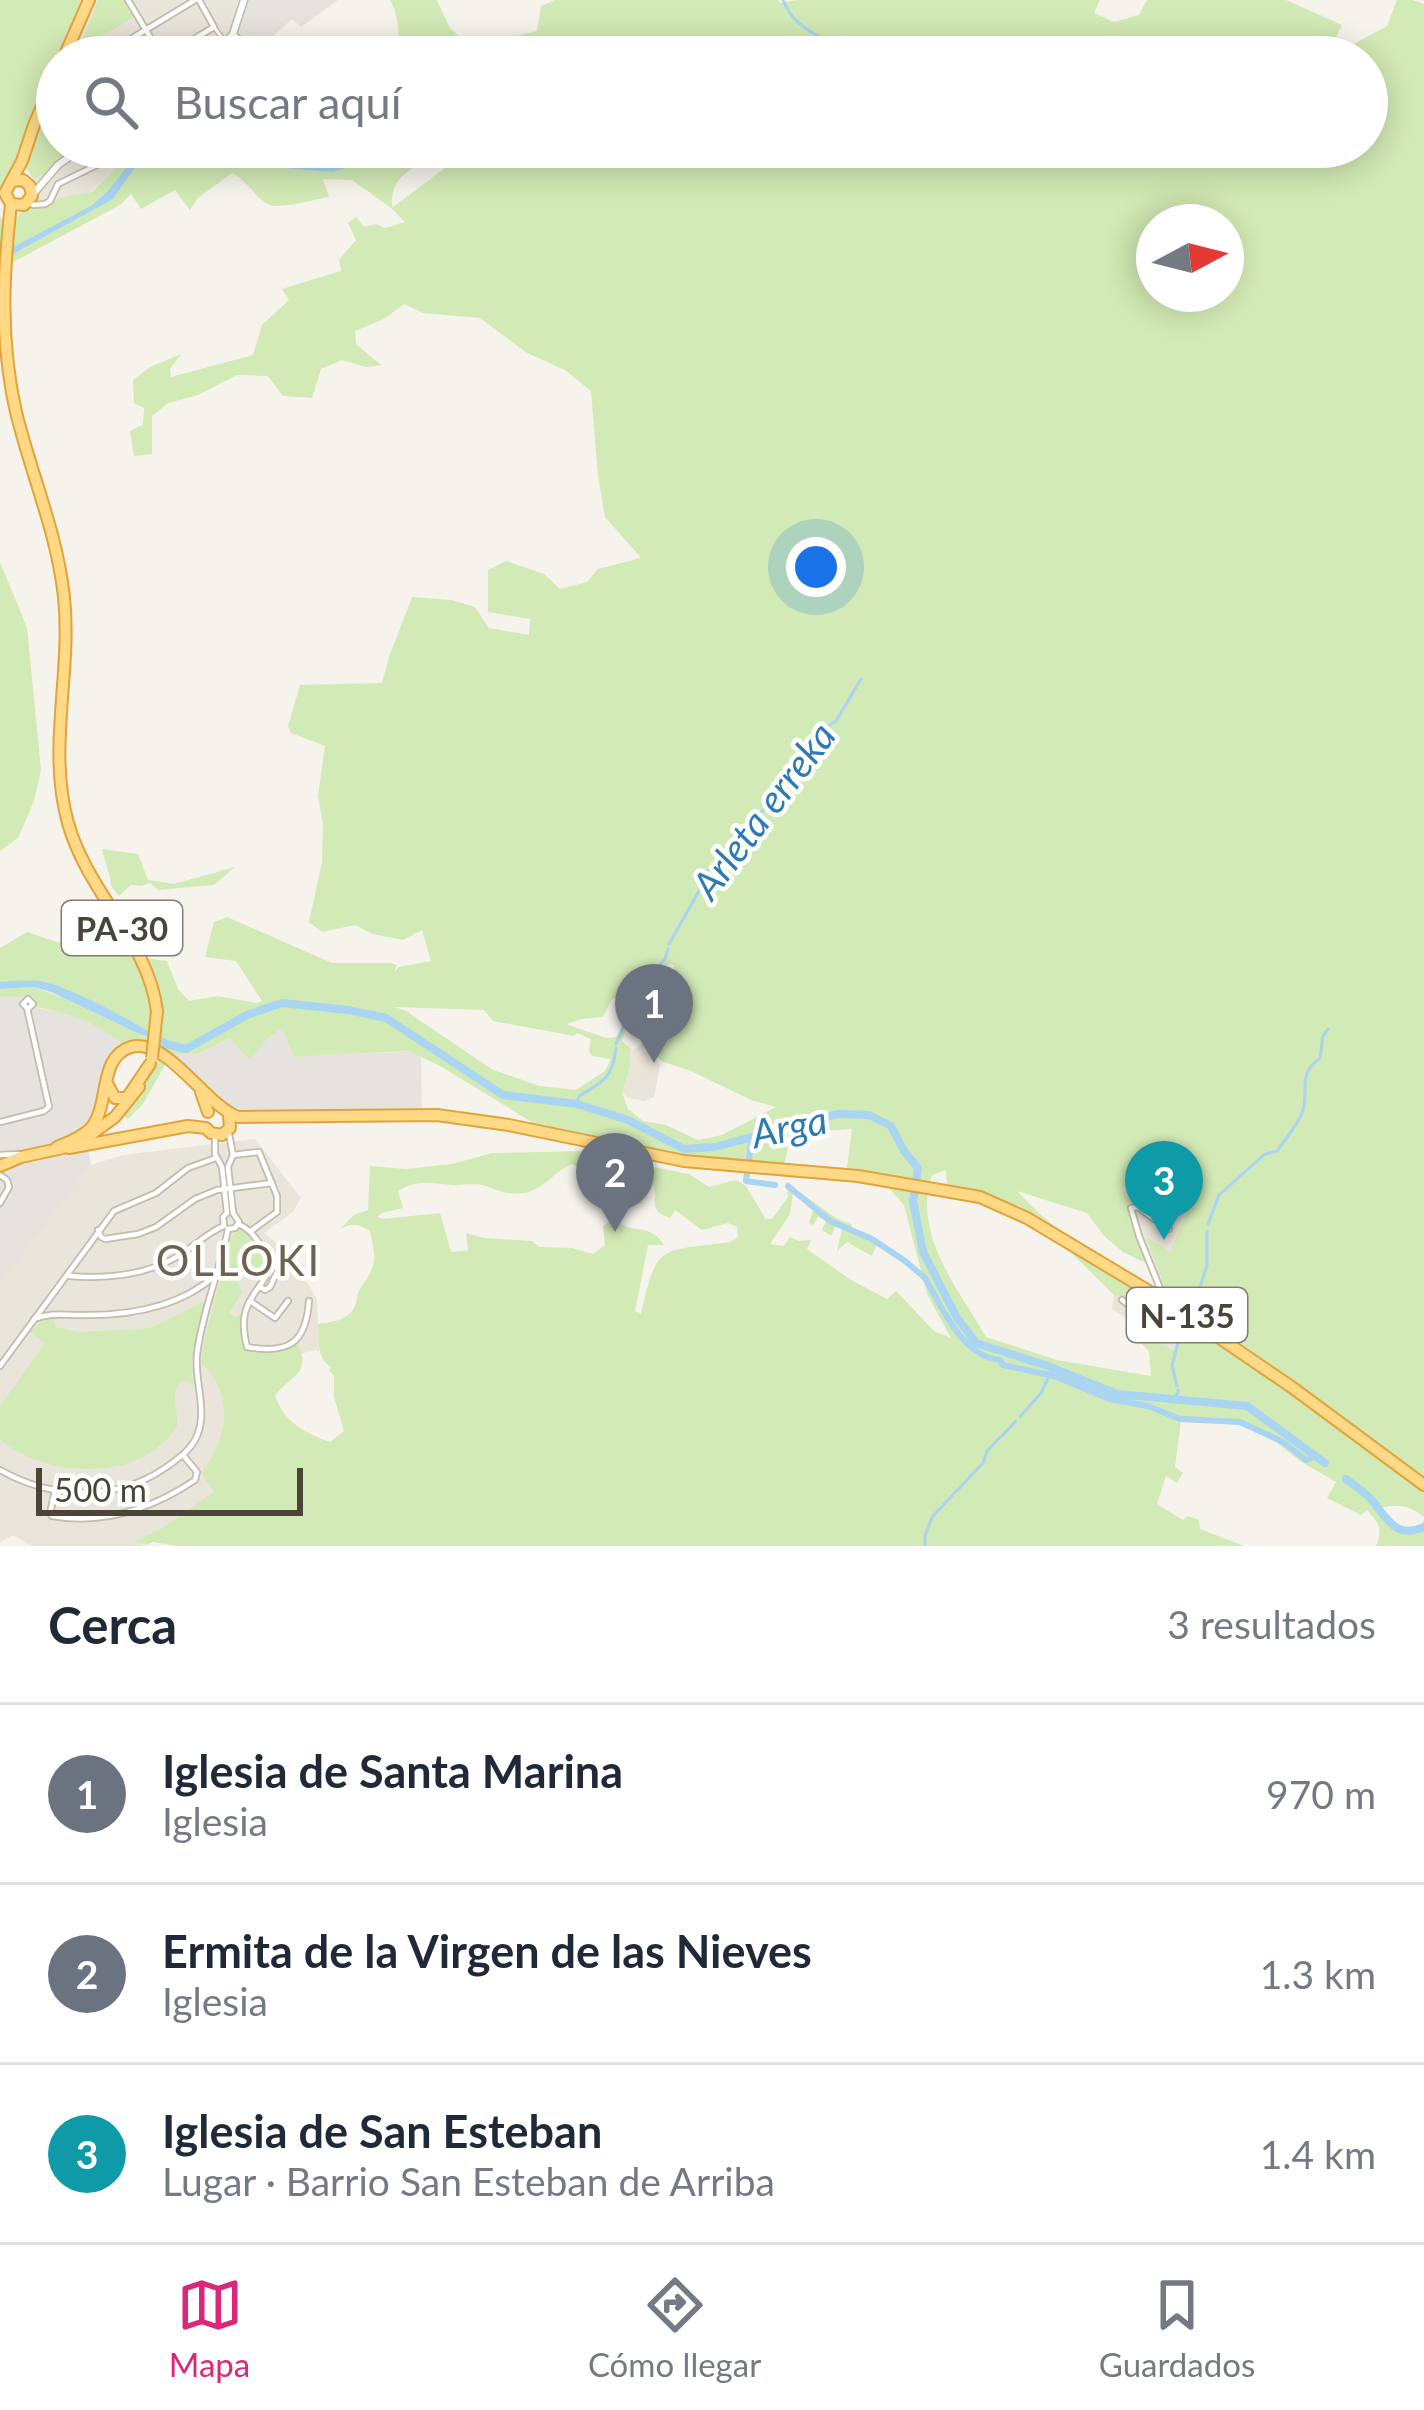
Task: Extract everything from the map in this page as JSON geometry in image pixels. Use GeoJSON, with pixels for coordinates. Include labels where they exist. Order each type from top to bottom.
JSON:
{"type":"FeatureCollection","features":[{"type":"Feature","properties":{"kind":"highway"},"geometry":{"type":"LineString","coordinates":[[73,36],[89,0]]}},
{"type":"Feature","properties":{"kind":"highway","name":"PA-30"},"geometry":{"type":"LineString","coordinates":[[1,1163],[73,1144],[115,1117],[140,1087],[157,1011],[145,966],[82,863],[63,803],[58,745],[66,645],[64,602],[51,527],[12,392],[5,342],[7,240],[24,202],[5,193],[21,181],[22,161],[36,119]]}},
{"type":"Feature","properties":{"kind":"highway"},"geometry":{"type":"LineString","coordinates":[[21,181],[30,186],[24,202]]}},
{"type":"Feature","properties":{"kind":"highway"},"geometry":{"type":"LineString","coordinates":[[57,1149],[94,1124],[111,1066],[130,1047],[148,1056],[163,1055],[196,1084],[218,1121]]}},
{"type":"Feature","properties":{"kind":"highway"},"geometry":{"type":"LineString","coordinates":[[140,1087],[123,1124],[137,1133],[157,1132]]}},
{"type":"Feature","properties":{"kind":"highway","name":"N-135"},"geometry":{"type":"LineString","coordinates":[[57,1149],[254,1117],[436,1115],[684,1161],[817,1172],[980,1197],[1012,1210],[1123,1275],[1293,1388],[1424,1487]]}},
{"type":"Feature","properties":{"kind":"highway","name":"PA-30"},"geometry":{"type":"LineString","coordinates":[[1,1163],[19,1154],[57,1149]]}},
{"type":"Feature","properties":{"kind":"street"},"geometry":{"type":"LineString","coordinates":[[129,0],[150,36]]}},
{"type":"Feature","properties":{"kind":"street"},"geometry":{"type":"LineString","coordinates":[[137,36],[197,0],[220,36]]}},
{"type":"Feature","properties":{"kind":"street"},"geometry":{"type":"LineString","coordinates":[[235,36],[244,0]]}},
{"type":"Feature","properties":{"kind":"street"},"geometry":{"type":"LineString","coordinates":[[199,36],[214,27]]}},
{"type":"Feature","properties":{"kind":"street"},"geometry":{"type":"LineString","coordinates":[[56,168],[24,202],[45,204],[58,184],[84,168]]}},
{"type":"Feature","properties":{"kind":"street"},"geometry":{"type":"LineString","coordinates":[[21,181],[37,182],[47,176]]}},
{"type":"Feature","properties":{"kind":"street"},"geometry":{"type":"LineString","coordinates":[[0,1122],[44,1111],[50,1103],[27,1009]]}},
{"type":"Feature","properties":{"kind":"street"},"geometry":{"type":"LineString","coordinates":[[218,1121],[232,1159],[228,1168],[230,1213]]}},
{"type":"Feature","properties":{"kind":"street"},"geometry":{"type":"LineString","coordinates":[[218,1121],[218,1160],[228,1188]]}},
{"type":"Feature","properties":{"kind":"street"},"geometry":{"type":"LineString","coordinates":[[0,1366],[118,1208],[148,1197],[188,1168],[259,1152],[277,1196],[277,1212],[251,1231]]}},
{"type":"Feature","properties":{"kind":"street"},"geometry":{"type":"LineString","coordinates":[[0,1203],[9,1187],[1,1163]]}},
{"type":"Feature","properties":{"kind":"street"},"geometry":{"type":"LineString","coordinates":[[88,1244],[156,1227],[195,1199],[228,1188],[272,1184]]}},
{"type":"Feature","properties":{"kind":"street"},"geometry":{"type":"LineString","coordinates":[[1156,1220],[1166,1213],[1167,1194]]}},
{"type":"Feature","properties":{"kind":"street"},"geometry":{"type":"LineString","coordinates":[[1150,1319],[1163,1296],[1138,1236],[1132,1202],[1140,1202],[1156,1220]]}},
{"type":"Feature","properties":{"kind":"street"},"geometry":{"type":"LineString","coordinates":[[1131,1208],[1138,1207],[1169,1229]]}},
{"type":"Feature","properties":{"kind":"street"},"geometry":{"type":"LineString","coordinates":[[230,1213],[238,1216],[238,1224]]}},
{"type":"Feature","properties":{"kind":"street"},"geometry":{"type":"LineString","coordinates":[[0,1470],[55,1491],[84,1493],[125,1487],[161,1471],[191,1447],[200,1428],[201,1410],[196,1356],[219,1270],[226,1227],[223,1217],[230,1213]]}},
{"type":"Feature","properties":{"kind":"street"},"geometry":{"type":"LineString","coordinates":[[66,1275],[153,1268],[212,1231],[238,1224],[251,1231],[270,1265],[245,1314],[245,1344],[272,1350],[289,1345],[308,1323],[309,1301]]}},
{"type":"Feature","properties":{"kind":"street"},"geometry":{"type":"LineString","coordinates":[[98,1231],[105,1239]]}},
{"type":"Feature","properties":{"kind":"street"},"geometry":{"type":"LineString","coordinates":[[260,1287],[270,1286],[278,1270],[274,1260]]}},
{"type":"Feature","properties":{"kind":"street"},"geometry":{"type":"LineString","coordinates":[[71,1268],[80,1276]]}},
{"type":"Feature","properties":{"kind":"street"},"geometry":{"type":"LineString","coordinates":[[34,1319],[58,1312],[136,1312],[202,1286],[219,1270]]}},
{"type":"Feature","properties":{"kind":"street"},"geometry":{"type":"LineString","coordinates":[[58,1285],[80,1276]]}},
{"type":"Feature","properties":{"kind":"street"},"geometry":{"type":"LineString","coordinates":[[202,1286],[212,1294]]}},
{"type":"Feature","properties":{"kind":"street"},"geometry":{"type":"LineString","coordinates":[[48,1299],[58,1312]]}},
{"type":"Feature","properties":{"kind":"street"},"geometry":{"type":"LineString","coordinates":[[1122,1300],[1178,1334]]}},
{"type":"Feature","properties":{"kind":"street"},"geometry":{"type":"LineString","coordinates":[[250,1301],[275,1318],[288,1301]]}},
{"type":"Feature","properties":{"kind":"street"},"geometry":{"type":"LineString","coordinates":[[55,1491],[52,1516],[105,1518],[138,1510],[195,1480],[197,1472],[183,1455]]}},
{"type":"Feature","properties":{"kind":"shaded area"},"geometry":{"type":"Polygon","coordinates":[[[93,0],[249,0],[241,32],[247,36],[77,36],[93,0]]]}},
{"type":"Feature","properties":{"kind":"shaded area"},"geometry":{"type":"Polygon","coordinates":[[[249,0],[338,0],[301,27],[292,19],[273,36],[240,32],[249,0]]]}},
{"type":"Feature","properties":{"kind":"shaded area"},"geometry":{"type":"Polygon","coordinates":[[[52,168],[116,168],[91,192],[27,208],[33,179],[52,168]]]}},
{"type":"Feature","properties":{"kind":"shaded area"},"geometry":{"type":"Polygon","coordinates":[[[32,996],[37,1008],[72,1014],[125,1046],[107,1061],[91,1120],[91,1165],[0,1282],[0,997],[32,996]]]}},
{"type":"Feature","properties":{"kind":"shaded area"},"geometry":{"type":"Polygon","coordinates":[[[282,1027],[294,1057],[421,1051],[422,1110],[235,1111],[220,1103],[171,1053],[199,1053],[230,1038],[268,1038],[282,1027]]]}},
{"type":"Feature","properties":{"kind":"shaded area"},"geometry":{"type":"Polygon","coordinates":[[[644,1043],[660,1066],[654,1097],[644,1101],[622,1092],[630,1048],[644,1043]]]}},
{"type":"Feature","properties":{"kind":"shaded area"},"geometry":{"type":"Polygon","coordinates":[[[255,1139],[301,1198],[293,1212],[264,1233],[288,1251],[317,1299],[319,1352],[245,1366],[224,1501],[140,1546],[32,1546],[13,1535],[0,1542],[0,1280],[91,1165],[123,1155],[255,1139]]]}},
{"type":"Feature","properties":{"kind":"shaded area"},"geometry":{"type":"Polygon","coordinates":[[[1144,1177],[1199,1183],[1170,1252],[1147,1239],[1164,1286],[1188,1318],[1176,1353],[1112,1309],[1114,1292],[1140,1309],[1155,1282],[1122,1188],[1144,1177]]]}},
{"type":"Feature","properties":{"kind":"green space"},"geometry":{"type":"Polygon","coordinates":[[[0,0],[84,0],[68,36],[36,36],[36,108],[16,167],[0,193],[0,0]]]}},
{"type":"Feature","properties":{"kind":"green space"},"geometry":{"type":"Polygon","coordinates":[[[98,0],[124,0],[134,17],[103,36],[84,36],[98,0]]]}},
{"type":"Feature","properties":{"kind":"green space"},"geometry":{"type":"Polygon","coordinates":[[[390,0],[437,0],[450,28],[459,36],[399,36],[390,0]]]}},
{"type":"Feature","properties":{"kind":"green space"},"geometry":{"type":"Polygon","coordinates":[[[555,0],[1100,0],[1094,13],[1114,22],[1139,15],[1147,0],[1286,0],[1342,25],[1336,36],[514,36],[537,31],[541,6],[555,0]]]}},
{"type":"Feature","properties":{"kind":"green space"},"geometry":{"type":"Polygon","coordinates":[[[1397,0],[1424,4],[1424,1517],[1402,1506],[1377,1508],[1400,1528],[1419,1530],[1424,1520],[1424,1546],[1376,1546],[1379,1526],[1367,1510],[1361,1515],[1327,1498],[1336,1482],[1270,1437],[1236,1424],[1181,1420],[1175,1467],[1183,1473],[1177,1483],[1166,1476],[1157,1504],[1183,1520],[1188,1516],[1199,1520],[1200,1529],[1244,1546],[177,1546],[134,1541],[161,1529],[214,1492],[201,1473],[222,1432],[224,1403],[201,1363],[202,1350],[232,1236],[240,1228],[259,1246],[265,1266],[260,1283],[239,1268],[233,1272],[242,1293],[229,1313],[235,1317],[242,1313],[241,1344],[248,1351],[275,1353],[298,1343],[301,1368],[275,1396],[279,1405],[297,1426],[321,1439],[330,1442],[344,1431],[334,1397],[334,1376],[321,1354],[318,1324],[351,1312],[373,1267],[370,1231],[355,1225],[340,1229],[354,1215],[368,1210],[370,1166],[406,1169],[492,1153],[590,1151],[593,1146],[651,1154],[649,1166],[689,1174],[709,1187],[736,1180],[746,1186],[765,1218],[772,1219],[788,1197],[787,1188],[794,1188],[851,1224],[853,1230],[878,1241],[872,1256],[847,1242],[837,1251],[842,1228],[835,1227],[831,1236],[822,1230],[826,1221],[818,1217],[813,1225],[809,1223],[813,1210],[793,1193],[790,1214],[770,1244],[784,1246],[790,1237],[811,1240],[807,1249],[851,1280],[887,1299],[896,1291],[934,1331],[951,1338],[927,1294],[904,1205],[890,1189],[895,1180],[846,1175],[852,1129],[788,1133],[783,1169],[719,1161],[538,1126],[409,1051],[294,1057],[282,1028],[249,1059],[230,1038],[199,1053],[171,1054],[143,1104],[128,1119],[123,1116],[154,1046],[125,1046],[83,1020],[35,1007],[32,996],[0,997],[0,989],[34,987],[155,1039],[138,1025],[47,983],[0,982],[0,948],[27,932],[81,945],[77,900],[97,908],[105,903],[140,957],[167,961],[178,989],[189,1001],[217,996],[262,1001],[236,961],[205,957],[214,922],[227,917],[332,963],[391,963],[397,965],[394,973],[399,967],[431,961],[422,930],[403,940],[355,925],[322,932],[309,922],[322,862],[318,796],[325,746],[291,733],[288,726],[300,685],[382,683],[412,597],[475,607],[489,628],[529,635],[530,619],[488,612],[488,570],[506,561],[544,574],[560,589],[587,582],[598,569],[641,558],[605,517],[591,391],[480,318],[423,313],[404,304],[355,331],[356,344],[381,365],[366,367],[342,360],[321,369],[312,398],[283,396],[268,376],[237,375],[198,395],[168,403],[152,416],[152,454],[134,456],[130,431],[143,425],[144,408],[134,403],[133,380],[181,354],[170,369],[171,377],[253,355],[262,325],[289,300],[282,289],[341,271],[339,260],[356,240],[348,223],[356,217],[364,227],[405,222],[352,180],[323,179],[329,197],[282,206],[265,202],[232,173],[198,198],[190,210],[175,190],[141,209],[131,194],[120,205],[0,269],[0,215],[11,235],[21,212],[92,192],[116,168],[414,168],[396,185],[392,208],[445,168],[1388,168],[1388,36],[1368,36],[1387,26],[1397,0]],[[674,965],[650,976],[637,992],[635,984],[622,997],[612,999],[603,1017],[566,1024],[616,1037],[631,1014],[622,1041],[630,1048],[622,1092],[628,1109],[643,1121],[666,1125],[698,1140],[722,1135],[776,1107],[661,1061],[643,1035],[670,977],[673,979],[674,965]],[[395,1007],[493,1070],[540,1086],[576,1090],[605,1071],[611,1059],[592,1056],[591,1039],[577,1033],[493,1021],[484,1010],[395,1007]],[[573,1164],[523,1193],[478,1185],[412,1185],[398,1191],[403,1208],[377,1217],[440,1213],[451,1252],[468,1250],[466,1233],[593,1254],[605,1245],[603,1226],[614,1218],[652,1233],[664,1245],[648,1245],[635,1311],[641,1314],[652,1273],[666,1254],[738,1237],[737,1227],[728,1223],[702,1230],[675,1210],[670,1218],[663,1215],[655,1205],[654,1185],[641,1204],[613,1197],[618,1179],[599,1178],[592,1183],[573,1164]],[[946,1170],[932,1175],[927,1197],[933,1240],[986,1337],[1057,1360],[1151,1376],[1149,1351],[1141,1343],[1144,1332],[1176,1352],[1187,1318],[1163,1296],[1164,1286],[1146,1237],[1170,1252],[1199,1183],[1160,1178],[1122,1188],[1132,1202],[1131,1212],[1152,1266],[1123,1252],[1087,1213],[1017,1191],[1079,1246],[1149,1291],[1140,1310],[1113,1294],[1054,1236],[947,1186],[946,1170]]]}},
{"type":"Feature","properties":{"kind":"green space"},"geometry":{"type":"Polygon","coordinates":[[[36,130],[36,168],[52,168],[33,179],[26,168],[36,130]]]}},
{"type":"Feature","properties":{"kind":"green space"},"geometry":{"type":"Polygon","coordinates":[[[0,562],[27,628],[41,770],[18,838],[0,851],[0,562]]]}},
{"type":"Feature","properties":{"kind":"green space"},"geometry":{"type":"Polygon","coordinates":[[[102,849],[138,854],[148,880],[174,884],[235,867],[214,885],[158,890],[150,883],[131,885],[119,896],[111,886],[102,849]]]}},
{"type":"Feature","properties":{"kind":"green space"},"geometry":{"type":"Polygon","coordinates":[[[205,1301],[192,1359],[193,1385],[183,1380],[179,1384],[177,1426],[161,1445],[140,1458],[93,1469],[43,1462],[0,1440],[0,1406],[45,1343],[30,1332],[46,1317],[60,1315],[56,1327],[77,1332],[150,1328],[205,1301]]]}},
{"type":"Feature","properties":{"kind":"water"},"geometry":{"type":"Polygon","coordinates":[[[126,168],[135,168],[113,199],[0,261],[0,254],[91,206],[126,168]]]}},
{"type":"Feature","properties":{"kind":"water"},"geometry":{"type":"Polygon","coordinates":[[[285,168],[346,168],[332,172],[285,168]]]}},
{"type":"Feature","properties":{"kind":"water"},"geometry":{"type":"Polygon","coordinates":[[[36,981],[59,987],[160,1040],[51,992],[34,987],[0,989],[0,982],[36,981]]]}},
{"type":"Feature","properties":{"kind":"waterway"},"geometry":{"type":"LineString","coordinates":[[783,0],[799,23],[819,36]]}},
{"type":"Feature","properties":{"kind":"waterway","name":"Arleta erreka"},"geometry":{"type":"LineString","coordinates":[[669,944],[708,870],[781,794],[818,732],[836,721],[861,679]]}},
{"type":"Feature","properties":{"kind":"waterway","name":"Arleta erreka"},"geometry":{"type":"LineString","coordinates":[[616,1044],[641,984],[665,959],[668,949]]}},
{"type":"Feature","properties":{"kind":"waterway","name":"Arga"},"geometry":{"type":"LineString","coordinates":[[152,1036],[186,1049],[247,1015],[282,1003],[386,1018],[503,1095],[577,1104],[628,1120],[684,1149],[715,1147],[837,1114],[869,1115],[891,1126],[918,1168],[913,1201],[923,1252],[957,1318],[976,1343],[1117,1394],[1247,1406],[1325,1463]]}},
{"type":"Feature","properties":{"kind":"waterway"},"geometry":{"type":"LineString","coordinates":[[1208,1224],[1219,1195],[1265,1154],[1277,1151],[1295,1127],[1303,1110],[1306,1076],[1320,1058],[1328,1029]]}},
{"type":"Feature","properties":{"kind":"waterway","name":"Arleta erreka"},"geometry":{"type":"LineString","coordinates":[[577,1104],[579,1096],[609,1073],[616,1048]]}},
{"type":"Feature","properties":{"kind":"waterway"},"geometry":{"type":"LineString","coordinates":[[752,1136],[746,1181],[775,1185]]}},
{"type":"Feature","properties":{"kind":"waterway"},"geometry":{"type":"LineString","coordinates":[[788,1186],[830,1221],[872,1239],[925,1278],[955,1329],[987,1357],[1180,1419],[1240,1422],[1283,1442],[1306,1460],[1317,1456]]}},
{"type":"Feature","properties":{"kind":"waterway"},"geometry":{"type":"LineString","coordinates":[[1188,1309],[1207,1265],[1207,1231]]}},
{"type":"Feature","properties":{"kind":"waterway"},"geometry":{"type":"LineString","coordinates":[[1177,1386],[1172,1366],[1179,1338]]}},
{"type":"Feature","properties":{"kind":"waterway"},"geometry":{"type":"LineString","coordinates":[[1020,1417],[1041,1393],[1053,1368]]}},
{"type":"Feature","properties":{"kind":"waterway","name":"Arga"},"geometry":{"type":"LineString","coordinates":[[1171,1400],[1178,1390]]}},
{"type":"Feature","properties":{"kind":"waterway"},"geometry":{"type":"LineString","coordinates":[[925,1546],[932,1517],[1016,1421]]}},
{"type":"Feature","properties":{"kind":"waterway","name":"Arga"},"geometry":{"type":"LineString","coordinates":[[1346,1479],[1398,1529],[1424,1527]]}},
{"type":"Feature","properties":{"kind":"place","name":"Iglesia de Santa Marina"},"geometry":{"type":"Point","coordinates":[654,1063]}},
{"type":"Feature","properties":{"kind":"place","name":"Ermita de la Virgen de las Nieves"},"geometry":{"type":"Point","coordinates":[615,1232]}},
{"type":"Feature","properties":{"kind":"place","name":"Iglesia de San Esteban"},"geometry":{"type":"Point","coordinates":[1164,1240]}},
{"type":"Feature","properties":{"kind":"district","name":"OLLOKI"},"geometry":{"type":"Point","coordinates":[239,1260]}}]}
